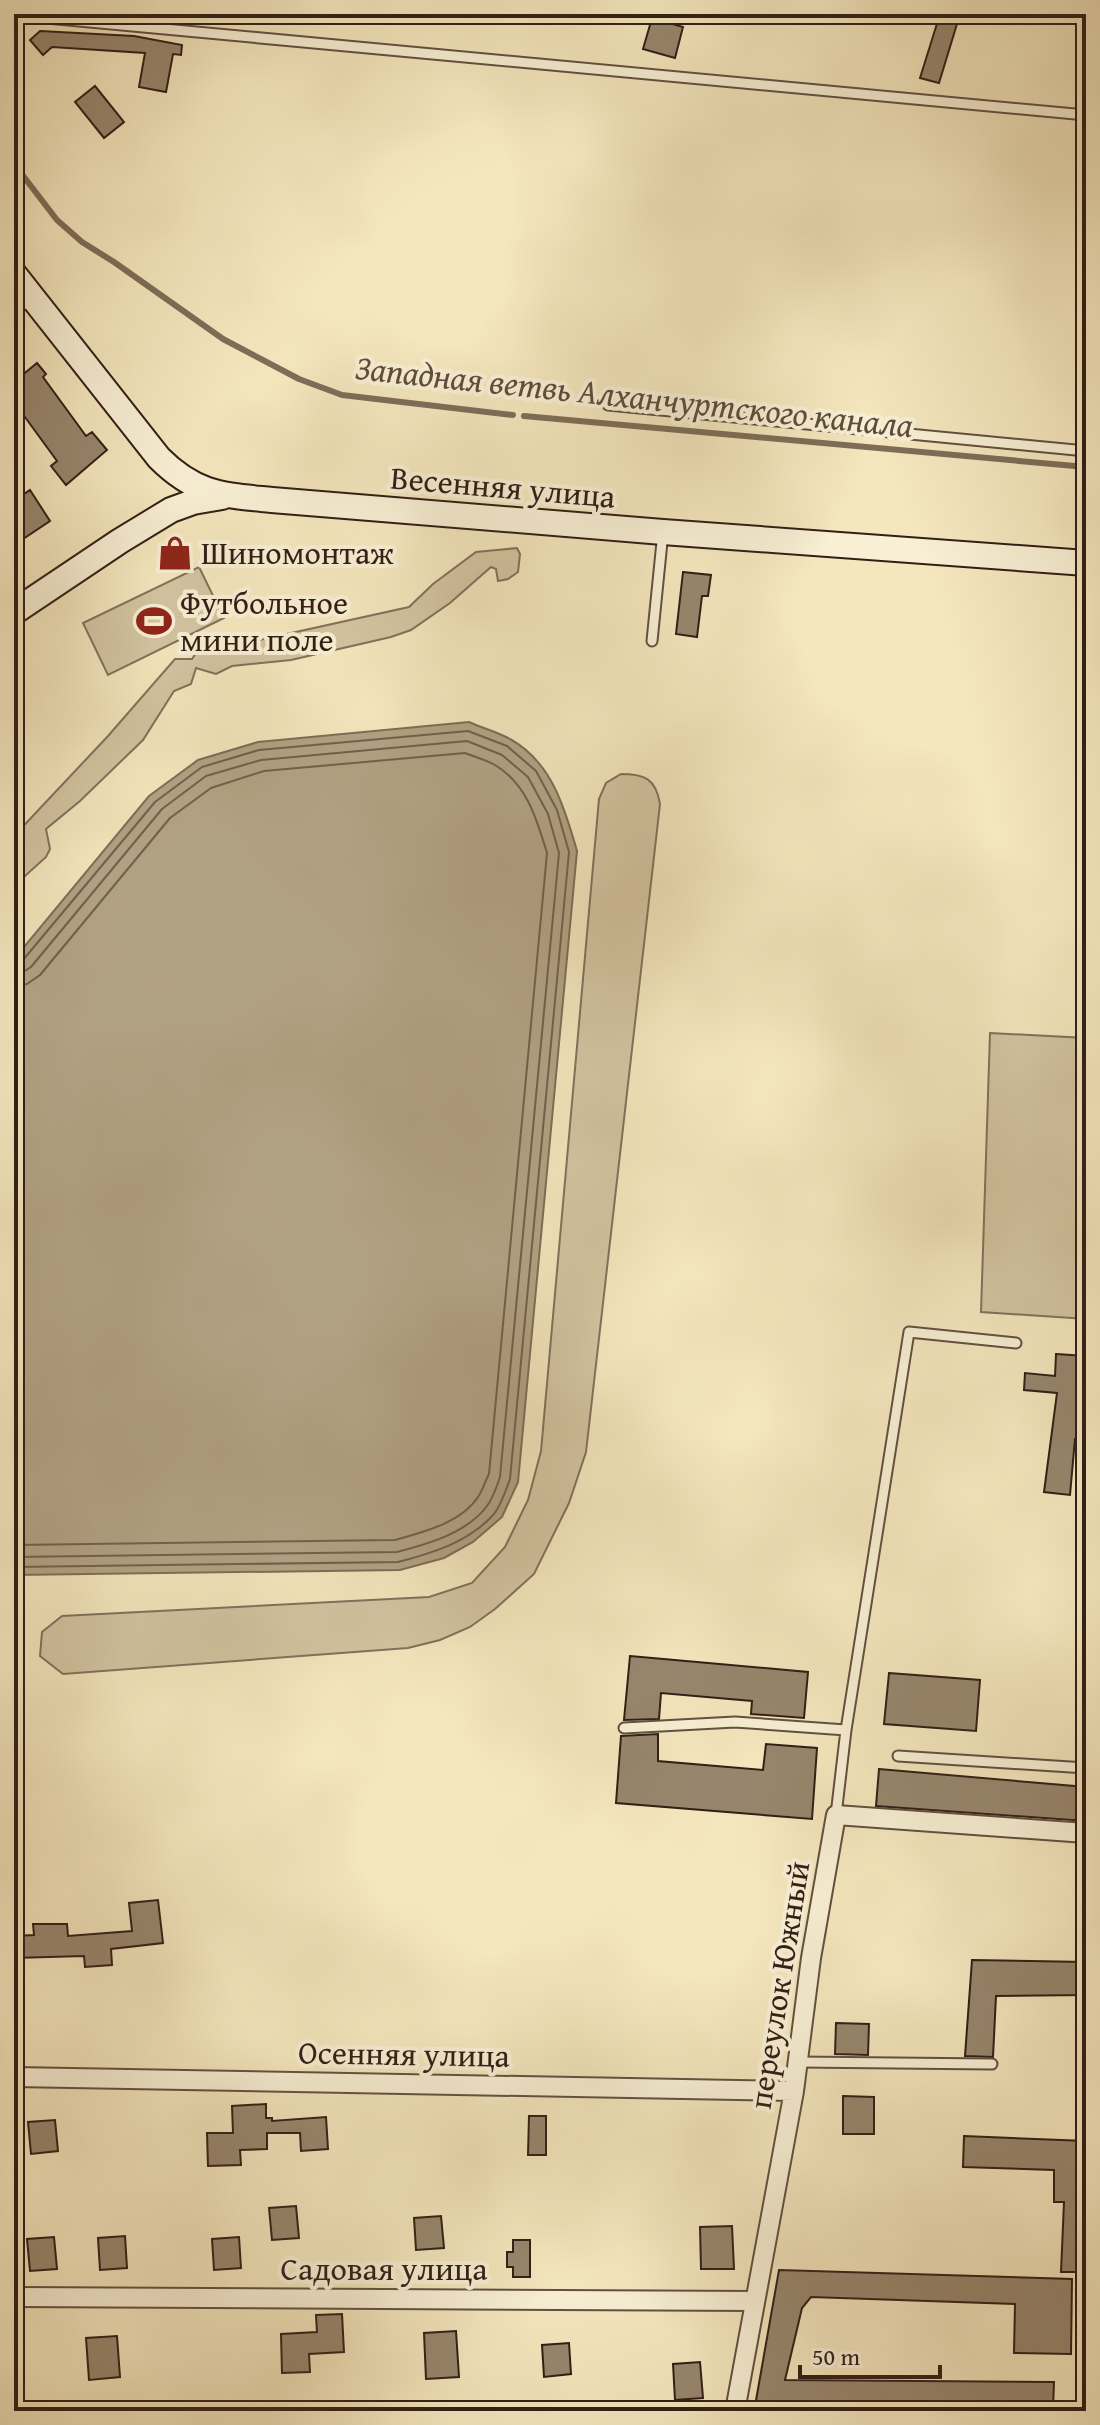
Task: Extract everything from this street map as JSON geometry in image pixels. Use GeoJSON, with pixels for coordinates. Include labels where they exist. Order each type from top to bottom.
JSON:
{"type":"FeatureCollection","features":[{"type":"Feature","properties":{"kind":"street","name":"Весенняя улица"},"geometry":{"type":"LineString","coordinates":[[14,274],[22,300],[159,458],[191,484],[232,496],[1086,563]]}},
{"type":"Feature","properties":{"kind":"street"},"geometry":{"type":"LineString","coordinates":[[14,612],[171,510],[193,502],[232,496]]}},
{"type":"Feature","properties":{"kind":"street"},"geometry":{"type":"LineString","coordinates":[[836,1815],[1086,1833]]}},
{"type":"Feature","properties":{"kind":"street","name":"переулок Южный"},"geometry":{"type":"LineString","coordinates":[[735,2411],[794,2091],[811,1958],[836,1815]]}},
{"type":"Feature","properties":{"kind":"street","name":"Осенняя улица"},"geometry":{"type":"LineString","coordinates":[[14,2077],[794,2091]]}},
{"type":"Feature","properties":{"kind":"street","name":"Садовая улица"},"geometry":{"type":"LineString","coordinates":[[14,2297],[754,2301]]}},
{"type":"Feature","properties":{"kind":"lane"},"geometry":{"type":"LineString","coordinates":[[14,15],[1086,115]]}},
{"type":"Feature","properties":{"kind":"lane"},"geometry":{"type":"LineString","coordinates":[[608,405],[1086,451]]}},
{"type":"Feature","properties":{"kind":"lane"},"geometry":{"type":"LineString","coordinates":[[652,641],[663,532]]}},
{"type":"Feature","properties":{"kind":"lane"},"geometry":{"type":"LineString","coordinates":[[836,1815],[846,1730],[909,1332],[1016,1343]]}},
{"type":"Feature","properties":{"kind":"lane"},"geometry":{"type":"LineString","coordinates":[[624,1728],[735,1722],[846,1730]]}},
{"type":"Feature","properties":{"kind":"lane"},"geometry":{"type":"LineString","coordinates":[[898,1756],[1086,1768]]}},
{"type":"Feature","properties":{"kind":"lane"},"geometry":{"type":"LineString","coordinates":[[798,2062],[992,2064]]}},
{"type":"Feature","properties":{"kind":"shaded area"},"geometry":{"type":"Polygon","coordinates":[[[517,548],[520,554],[518,572],[498,581],[496,569],[491,567],[450,603],[411,630],[291,660],[232,666],[216,674],[196,668],[191,684],[174,691],[143,740],[46,829],[50,849],[46,857],[14,886],[14,836],[175,659],[192,659],[200,647],[255,641],[409,607],[433,584],[476,552],[517,548]]]}},
{"type":"Feature","properties":{"kind":"shaded area","name":"Футбольное мини поле"},"geometry":{"type":"Polygon","coordinates":[[[199,567],[224,618],[108,675],[83,623],[199,567]]]}},
{"type":"Feature","properties":{"kind":"shaded area"},"geometry":{"type":"Polygon","coordinates":[[[621,774],[637,775],[648,780],[656,789],[660,804],[586,1452],[569,1503],[534,1574],[470,1627],[440,1640],[408,1648],[63,1674],[40,1656],[42,1632],[62,1616],[429,1597],[472,1583],[505,1547],[528,1500],[541,1451],[599,799],[606,783],[621,774]]]}},
{"type":"Feature","properties":{"kind":"shaded area"},"geometry":{"type":"Polygon","coordinates":[[[990,1033],[1086,1038],[1086,1319],[981,1312],[990,1033]]]}},
{"type":"Feature","properties":{"kind":"water"},"geometry":{"type":"Polygon","coordinates":[[[469,722],[510,739],[536,760],[562,803],[577,851],[518,1482],[502,1517],[473,1542],[444,1558],[400,1570],[14,1575],[14,959],[149,796],[198,760],[258,742],[469,722]]]}},
{"type":"Feature","properties":{"kind":"building"},"geometry":{"type":"Polygon","coordinates":[[[940,14],[960,14],[939,83],[920,78],[940,14]]]}},
{"type":"Feature","properties":{"kind":"building"},"geometry":{"type":"Polygon","coordinates":[[[652,18],[683,27],[675,58],[643,49],[652,18]]]}},
{"type":"Feature","properties":{"kind":"building"},"geometry":{"type":"Polygon","coordinates":[[[40,31],[134,36],[182,45],[181,55],[173,54],[166,92],[139,87],[145,53],[52,47],[43,55],[30,40],[40,31]]]}},
{"type":"Feature","properties":{"kind":"building"},"geometry":{"type":"Polygon","coordinates":[[[95,86],[124,122],[104,138],[75,102],[95,86]]]}},
{"type":"Feature","properties":{"kind":"building"},"geometry":{"type":"Polygon","coordinates":[[[37,363],[46,374],[43,377],[86,436],[92,432],[107,450],[66,485],[51,466],[57,461],[14,402],[14,382],[37,363]]]}},
{"type":"Feature","properties":{"kind":"building"},"geometry":{"type":"Polygon","coordinates":[[[30,490],[50,521],[20,541],[14,531],[14,501],[30,490]]]}},
{"type":"Feature","properties":{"kind":"building"},"geometry":{"type":"Polygon","coordinates":[[[683,572],[711,575],[708,596],[702,596],[697,637],[676,634],[683,572]]]}},
{"type":"Feature","properties":{"kind":"building"},"geometry":{"type":"Polygon","coordinates":[[[1056,1354],[1086,1356],[1086,1440],[1075,1439],[1070,1495],[1044,1492],[1057,1393],[1024,1390],[1025,1373],[1055,1376],[1056,1354]]]}},
{"type":"Feature","properties":{"kind":"building"},"geometry":{"type":"Polygon","coordinates":[[[630,1656],[808,1672],[804,1718],[751,1714],[752,1701],[661,1693],[659,1719],[624,1720],[630,1656]]]}},
{"type":"Feature","properties":{"kind":"building"},"geometry":{"type":"Polygon","coordinates":[[[889,1673],[980,1680],[976,1731],[884,1724],[889,1673]]]}},
{"type":"Feature","properties":{"kind":"building"},"geometry":{"type":"Polygon","coordinates":[[[658,1734],[658,1761],[763,1770],[766,1744],[817,1748],[812,1819],[616,1803],[621,1736],[658,1734]]]}},
{"type":"Feature","properties":{"kind":"building"},"geometry":{"type":"Polygon","coordinates":[[[879,1769],[1086,1787],[1086,1821],[876,1806],[879,1769]]]}},
{"type":"Feature","properties":{"kind":"building"},"geometry":{"type":"Polygon","coordinates":[[[158,1900],[163,1943],[111,1949],[112,1965],[85,1967],[84,1956],[14,1958],[14,1936],[34,1935],[33,1924],[67,1924],[68,1936],[132,1931],[129,1903],[158,1900]]]}},
{"type":"Feature","properties":{"kind":"building"},"geometry":{"type":"Polygon","coordinates":[[[972,1960],[1086,1962],[1086,1995],[996,1996],[993,2057],[965,2056],[972,1960]]]}},
{"type":"Feature","properties":{"kind":"building"},"geometry":{"type":"Polygon","coordinates":[[[836,2023],[869,2024],[868,2055],[835,2054],[836,2023]]]}},
{"type":"Feature","properties":{"kind":"building"},"geometry":{"type":"Polygon","coordinates":[[[843,2096],[874,2097],[874,2134],[843,2134],[843,2096]]]}},
{"type":"Feature","properties":{"kind":"building"},"geometry":{"type":"Polygon","coordinates":[[[266,2104],[266,2118],[272,2118],[272,2121],[326,2117],[328,2149],[301,2151],[300,2133],[267,2133],[267,2149],[240,2150],[241,2165],[208,2166],[207,2133],[233,2133],[232,2106],[266,2104]]]}},
{"type":"Feature","properties":{"kind":"building"},"geometry":{"type":"Polygon","coordinates":[[[529,2116],[546,2116],[546,2155],[528,2155],[529,2116]]]}},
{"type":"Feature","properties":{"kind":"building"},"geometry":{"type":"Polygon","coordinates":[[[55,2120],[58,2151],[31,2154],[28,2122],[55,2120]]]}},
{"type":"Feature","properties":{"kind":"building"},"geometry":{"type":"Polygon","coordinates":[[[964,2136],[1086,2141],[1085,2272],[1061,2272],[1064,2202],[1054,2202],[1054,2170],[963,2167],[964,2136]]]}},
{"type":"Feature","properties":{"kind":"building"},"geometry":{"type":"Polygon","coordinates":[[[296,2206],[299,2238],[272,2240],[269,2208],[296,2206]]]}},
{"type":"Feature","properties":{"kind":"building"},"geometry":{"type":"Polygon","coordinates":[[[441,2216],[444,2248],[416,2250],[414,2218],[441,2216]]]}},
{"type":"Feature","properties":{"kind":"building"},"geometry":{"type":"Polygon","coordinates":[[[732,2226],[734,2269],[701,2269],[700,2227],[732,2226]]]}},
{"type":"Feature","properties":{"kind":"building"},"geometry":{"type":"Polygon","coordinates":[[[125,2236],[127,2268],[100,2270],[98,2238],[125,2236]]]}},
{"type":"Feature","properties":{"kind":"building"},"geometry":{"type":"Polygon","coordinates":[[[54,2237],[57,2269],[30,2271],[27,2239],[54,2237]]]}},
{"type":"Feature","properties":{"kind":"building"},"geometry":{"type":"Polygon","coordinates":[[[239,2237],[241,2268],[214,2270],[212,2239],[239,2237]]]}},
{"type":"Feature","properties":{"kind":"building"},"geometry":{"type":"Polygon","coordinates":[[[513,2240],[530,2240],[530,2277],[513,2277],[513,2267],[507,2267],[507,2252],[513,2252],[513,2240]]]}},
{"type":"Feature","properties":{"kind":"building"},"geometry":{"type":"Polygon","coordinates":[[[779,2270],[1072,2279],[1071,2354],[1014,2353],[1015,2304],[811,2297],[802,2308],[785,2380],[1054,2382],[1053,2409],[755,2406],[779,2270]]]}},
{"type":"Feature","properties":{"kind":"building"},"geometry":{"type":"Polygon","coordinates":[[[342,2314],[344,2352],[309,2354],[310,2372],[282,2373],[281,2334],[317,2332],[316,2315],[342,2314]]]}},
{"type":"Feature","properties":{"kind":"building"},"geometry":{"type":"Polygon","coordinates":[[[456,2331],[459,2377],[426,2379],[424,2333],[456,2331]]]}},
{"type":"Feature","properties":{"kind":"building"},"geometry":{"type":"Polygon","coordinates":[[[117,2336],[120,2377],[89,2380],[86,2338],[117,2336]]]}},
{"type":"Feature","properties":{"kind":"building"},"geometry":{"type":"Polygon","coordinates":[[[569,2343],[571,2374],[544,2377],[542,2345],[569,2343]]]}},
{"type":"Feature","properties":{"kind":"building"},"geometry":{"type":"Polygon","coordinates":[[[700,2362],[703,2398],[675,2400],[673,2364],[700,2362]]]}},
{"type":"Feature","properties":{"kind":"waterway","name":"Западная ветвь Алханчуртского канала"},"geometry":{"type":"LineString","coordinates":[[14,164],[57,220],[82,242],[223,339],[299,379],[342,395],[513,415]]}},
{"type":"Feature","properties":{"kind":"waterway","name":"Западная ветвь Алханчуртского канала"},"geometry":{"type":"LineString","coordinates":[[524,416],[1086,467]]}},
{"type":"Feature","properties":{"kind":"place","name":"Шиномонтаж"},"geometry":{"type":"Point","coordinates":[175,553]}},
{"type":"Feature","properties":{"kind":"place","name":"Футбольное мини поле"},"geometry":{"type":"Point","coordinates":[154,621]}}]}
